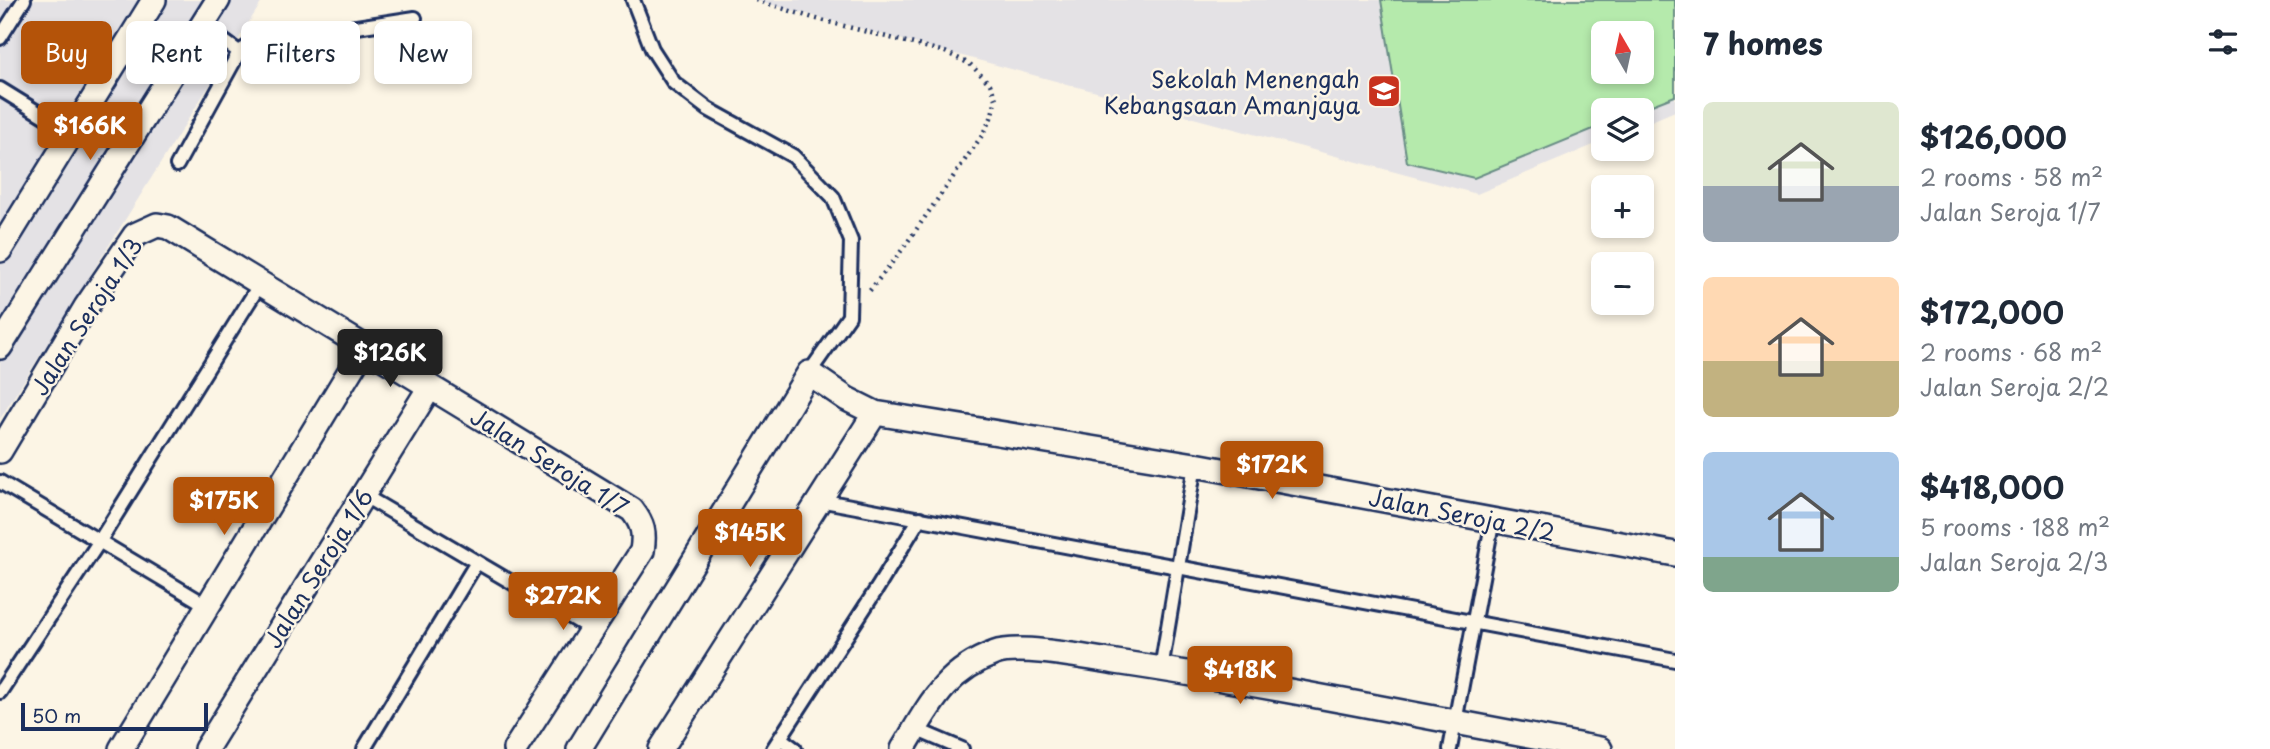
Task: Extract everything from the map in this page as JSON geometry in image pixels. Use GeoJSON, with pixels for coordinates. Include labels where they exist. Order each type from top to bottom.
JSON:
{"type":"FeatureCollection","features":[{"type":"Feature","properties":{"kind":"street"},"geometry":{"type":"LineString","coordinates":[[0,250],[154,0]]}},
{"type":"Feature","properties":{"kind":"street"},"geometry":{"type":"LineString","coordinates":[[205,21],[218,0]]}},
{"type":"Feature","properties":{"kind":"street"},"geometry":{"type":"LineString","coordinates":[[0,347],[165,84]]}},
{"type":"Feature","properties":{"kind":"street","name":"Jalan Seroja 1/7"},"geometry":{"type":"LineString","coordinates":[[157,225],[168,227],[632,510],[642,522],[642,551],[516,749]]}},
{"type":"Feature","properties":{"kind":"street","name":"Jalan Seroja 1/3"},"geometry":{"type":"LineString","coordinates":[[0,451],[86,307],[135,234],[157,225]]}},
{"type":"Feature","properties":{"kind":"street"},"geometry":{"type":"LineString","coordinates":[[121,749],[364,348]]}},
{"type":"Feature","properties":{"kind":"street"},"geometry":{"type":"LineString","coordinates":[[579,749],[809,373]]}},
{"type":"Feature","properties":{"kind":"street","name":"Jalan Seroja 2/2"},"geometry":{"type":"LineString","coordinates":[[809,373],[847,399],[875,413],[1195,465],[1675,554]]}},
{"type":"Feature","properties":{"kind":"street","name":"Jalan Seroja 1/6"},"geometry":{"type":"LineString","coordinates":[[206,749],[430,387]]}},
{"type":"Feature","properties":{"kind":"street"},"geometry":{"type":"LineString","coordinates":[[661,749],[875,413]]}},
{"type":"Feature","properties":{"kind":"street"},"geometry":{"type":"LineString","coordinates":[[903,749],[936,695],[963,667],[998,651],[1043,652],[1161,669],[1600,749]]}},
{"type":"Feature","properties":{"kind":"lane"},"geometry":{"type":"LineString","coordinates":[[0,38],[24,0]]}},
{"type":"Feature","properties":{"kind":"lane"},"geometry":{"type":"LineString","coordinates":[[634,0],[652,49],[674,83],[708,109],[793,156],[832,197],[851,241],[849,316],[809,373]]}},
{"type":"Feature","properties":{"kind":"lane"},"geometry":{"type":"LineString","coordinates":[[177,165],[239,52],[253,43],[415,18]]}},
{"type":"Feature","properties":{"kind":"lane"},"geometry":{"type":"LineString","coordinates":[[227,43],[239,52]]}},
{"type":"Feature","properties":{"kind":"lane"},"geometry":{"type":"LineString","coordinates":[[0,89],[73,134]]}},
{"type":"Feature","properties":{"kind":"lane"},"geometry":{"type":"LineString","coordinates":[[0,692],[99,542],[260,284]]}},
{"type":"Feature","properties":{"kind":"lane"},"geometry":{"type":"LineString","coordinates":[[1161,669],[1195,465]]}},
{"type":"Feature","properties":{"kind":"lane"},"geometry":{"type":"LineString","coordinates":[[0,482],[208,606]]}},
{"type":"Feature","properties":{"kind":"lane"},"geometry":{"type":"LineString","coordinates":[[363,495],[591,629]]}},
{"type":"Feature","properties":{"kind":"lane"},"geometry":{"type":"LineString","coordinates":[[819,500],[1675,660]]}},
{"type":"Feature","properties":{"kind":"lane"},"geometry":{"type":"LineString","coordinates":[[795,749],[776,744],[920,518]]}},
{"type":"Feature","properties":{"kind":"lane"},"geometry":{"type":"LineString","coordinates":[[1450,749],[1493,520]]}},
{"type":"Feature","properties":{"kind":"lane"},"geometry":{"type":"LineString","coordinates":[[364,749],[477,562]]}},
{"type":"Feature","properties":{"kind":"lane"},"geometry":{"type":"LineString","coordinates":[[915,729],[962,749]]}},
{"type":"Feature","properties":{"kind":"path"},"geometry":{"type":"LineString","coordinates":[[756,0],[813,18],[945,52],[970,64],[990,84],[996,99],[991,118],[981,137],[902,250],[849,316]]}},
{"type":"Feature","properties":{"kind":"shaded area"},"geometry":{"type":"Polygon","coordinates":[[[0,0],[263,0],[250,21],[241,21],[241,35],[227,57],[227,21],[126,21],[126,84],[210,84],[0,419],[0,0]]]}},
{"type":"Feature","properties":{"kind":"shaded area","name":"Sekolah Menengah Kebangsaan Amanjaya"},"geometry":{"type":"Polygon","coordinates":[[[754,0],[1675,0],[1675,111],[1654,120],[1654,98],[1591,98],[1591,146],[1477,194],[754,0]]]}},
{"type":"Feature","properties":{"kind":"green space"},"geometry":{"type":"Polygon","coordinates":[[[1381,0],[1675,0],[1675,96],[1654,104],[1654,98],[1591,98],[1591,130],[1474,178],[1407,162],[1381,0]]]}},
{"type":"Feature","properties":{"kind":"place","name":"Sekolah Menengah Kebangsaan Amanjaya"},"geometry":{"type":"Point","coordinates":[1384,91]}}]}
